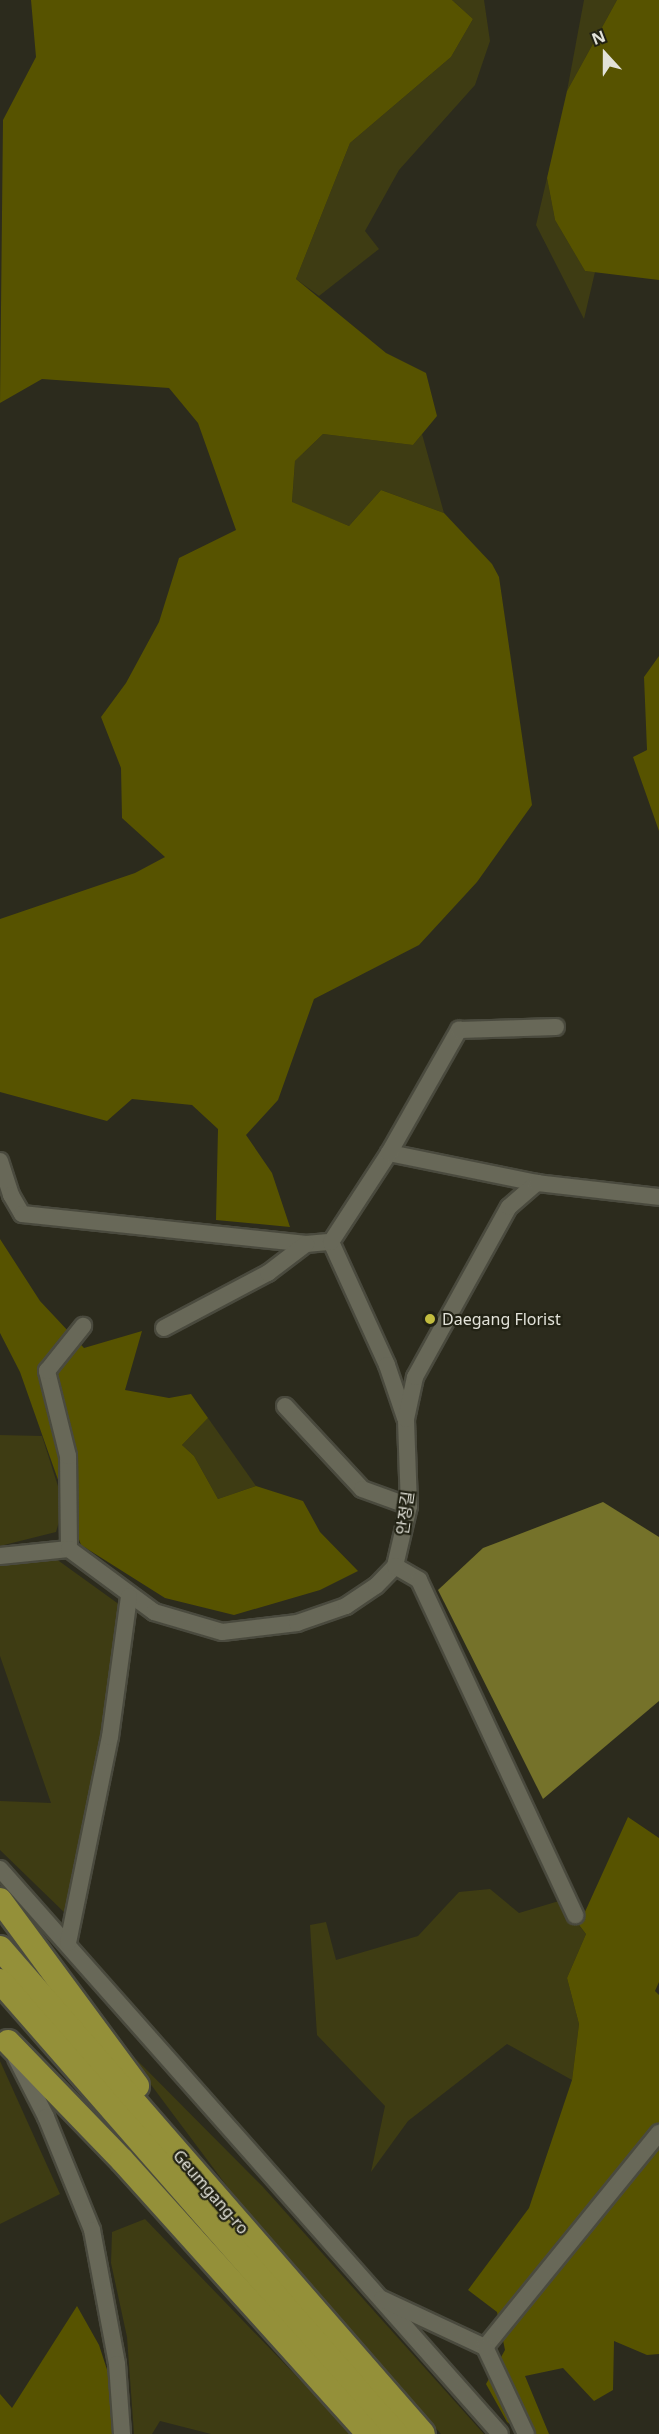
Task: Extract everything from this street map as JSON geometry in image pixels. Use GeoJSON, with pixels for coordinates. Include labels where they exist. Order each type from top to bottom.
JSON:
{"type":"FeatureCollection","features":[{"type":"Feature","properties":{"kind":"highway"},"geometry":{"type":"LineString","coordinates":[[0,1900],[248,2235]]}},
{"type":"Feature","properties":{"kind":"highway","name":"Geumgang-ro"},"geometry":{"type":"LineString","coordinates":[[0,1948],[423,2434]]}},
{"type":"Feature","properties":{"kind":"highway","name":"Geumgang-ro"},"geometry":{"type":"LineString","coordinates":[[0,1981],[396,2434]]}},
{"type":"Feature","properties":{"kind":"highway"},"geometry":{"type":"LineString","coordinates":[[4,2039],[211,2256],[369,2434]]}},
{"type":"Feature","properties":{"kind":"street"},"geometry":{"type":"LineString","coordinates":[[331,1242],[388,1153],[459,1030],[556,1027]]}},
{"type":"Feature","properties":{"kind":"street"},"geometry":{"type":"LineString","coordinates":[[388,1153],[537,1183],[659,1197]]}},
{"type":"Feature","properties":{"kind":"street"},"geometry":{"type":"LineString","coordinates":[[0,1161],[10,1195],[22,1214],[306,1244],[331,1242]]}},
{"type":"Feature","properties":{"kind":"street","name":"안정길"},"geometry":{"type":"LineString","coordinates":[[395,1566],[410,1506],[406,1419],[415,1377],[487,1242],[509,1208],[537,1183]]}},
{"type":"Feature","properties":{"kind":"street"},"geometry":{"type":"LineString","coordinates":[[331,1242],[387,1365],[406,1419]]}},
{"type":"Feature","properties":{"kind":"street"},"geometry":{"type":"LineString","coordinates":[[164,1328],[268,1273],[306,1244]]}},
{"type":"Feature","properties":{"kind":"street"},"geometry":{"type":"LineString","coordinates":[[69,1549],[68,1456],[47,1371],[83,1326]]}},
{"type":"Feature","properties":{"kind":"street"},"geometry":{"type":"LineString","coordinates":[[285,1406],[362,1489],[410,1506]]}},
{"type":"Feature","properties":{"kind":"street"},"geometry":{"type":"LineString","coordinates":[[0,1557],[69,1549],[129,1596],[154,1612],[222,1632],[297,1623],[346,1606],[376,1586],[395,1566],[419,1580],[574,1915]]}},
{"type":"Feature","properties":{"kind":"street"},"geometry":{"type":"LineString","coordinates":[[68,1943],[110,1737],[129,1596]]}},
{"type":"Feature","properties":{"kind":"street"},"geometry":{"type":"LineString","coordinates":[[0,1869],[68,1943],[375,2295],[500,2434]]}},
{"type":"Feature","properties":{"kind":"street"},"geometry":{"type":"LineString","coordinates":[[4,2039],[46,2117],[92,2230],[117,2364],[122,2434]]}},
{"type":"Feature","properties":{"kind":"street"},"geometry":{"type":"LineString","coordinates":[[485,2347],[659,2133]]}},
{"type":"Feature","properties":{"kind":"street"},"geometry":{"type":"LineString","coordinates":[[375,2295],[485,2347],[526,2434]]}},
{"type":"Feature","properties":{"kind":"shaded area"},"geometry":{"type":"Polygon","coordinates":[[[31,0],[452,0],[473,19],[451,57],[350,143],[296,279],[386,353],[426,373],[437,416],[413,445],[323,434],[295,461],[292,502],[349,526],[381,490],[444,513],[492,564],[499,577],[532,805],[477,882],[419,945],[314,999],[278,1100],[246,1135],[272,1173],[290,1227],[216,1220],[218,1129],[192,1105],[132,1099],[107,1121],[0,1092],[0,919],[135,873],[165,857],[122,818],[121,768],[101,717],[126,683],[159,622],[179,558],[236,530],[198,423],[169,388],[42,379],[0,403],[3,120],[36,57],[31,0]]]}},
{"type":"Feature","properties":{"kind":"shaded area"},"geometry":{"type":"Polygon","coordinates":[[[452,0],[484,0],[490,41],[475,85],[399,170],[365,231],[379,249],[319,296],[296,279],[350,143],[451,57],[473,19],[452,0]]]}},
{"type":"Feature","properties":{"kind":"shaded area"},"geometry":{"type":"Polygon","coordinates":[[[584,0],[617,0],[567,91],[584,0]]]}},
{"type":"Feature","properties":{"kind":"shaded area"},"geometry":{"type":"Polygon","coordinates":[[[617,0],[659,0],[659,280],[585,271],[555,220],[547,178],[567,91],[617,0]]]}},
{"type":"Feature","properties":{"kind":"shaded area"},"geometry":{"type":"Polygon","coordinates":[[[547,178],[555,220],[585,271],[595,272],[584,319],[536,225],[547,178]]]}},
{"type":"Feature","properties":{"kind":"shaded area"},"geometry":{"type":"Polygon","coordinates":[[[323,434],[413,445],[422,434],[444,513],[381,490],[349,526],[292,503],[295,461],[323,434]]]}},
{"type":"Feature","properties":{"kind":"shaded area"},"geometry":{"type":"Polygon","coordinates":[[[659,656],[659,831],[633,757],[647,750],[644,677],[659,656]]]}},
{"type":"Feature","properties":{"kind":"shaded area"},"geometry":{"type":"Polygon","coordinates":[[[0,1239],[40,1301],[84,1348],[142,1331],[125,1390],[169,1398],[191,1394],[208,1418],[182,1445],[194,1456],[218,1499],[256,1486],[303,1501],[320,1532],[358,1571],[320,1590],[234,1615],[165,1598],[81,1545],[20,1372],[0,1333],[0,1239]]]}},
{"type":"Feature","properties":{"kind":"shaded area"},"geometry":{"type":"Polygon","coordinates":[[[208,1418],[256,1486],[218,1499],[194,1456],[182,1445],[208,1418]]]}},
{"type":"Feature","properties":{"kind":"shaded area"},"geometry":{"type":"Polygon","coordinates":[[[0,1435],[42,1436],[64,1505],[56,1532],[0,1546],[0,1435]]]}},
{"type":"Feature","properties":{"kind":"shaded area"},"geometry":{"type":"Polygon","coordinates":[[[603,1502],[659,1537],[659,1701],[543,1799],[438,1590],[483,1548],[603,1502]]]}},
{"type":"Feature","properties":{"kind":"shaded area"},"geometry":{"type":"Polygon","coordinates":[[[52,1556],[120,1605],[92,1798],[68,1916],[0,1850],[0,1801],[51,1803],[0,1656],[0,1565],[8,1561],[52,1556]]]}},
{"type":"Feature","properties":{"kind":"shaded area"},"geometry":{"type":"Polygon","coordinates":[[[628,1817],[659,1838],[659,1982],[655,1991],[659,1995],[659,2354],[647,2355],[614,2341],[613,2390],[594,2401],[563,2368],[525,2376],[549,2434],[523,2434],[507,2422],[486,2384],[505,2350],[497,2312],[468,2290],[529,2208],[572,2080],[579,2024],[567,1978],[586,1934],[579,1925],[628,1817]]]}},
{"type":"Feature","properties":{"kind":"shaded area"},"geometry":{"type":"Polygon","coordinates":[[[490,1889],[519,1913],[559,1901],[586,1934],[567,1978],[579,2024],[572,2080],[507,2044],[408,2121],[371,2172],[385,2106],[317,2035],[310,1925],[326,1922],[336,1960],[418,1936],[459,1892],[490,1889]]]}},
{"type":"Feature","properties":{"kind":"shaded area"},"geometry":{"type":"Polygon","coordinates":[[[119,2042],[263,2187],[484,2434],[441,2434],[274,2249],[119,2042]]]}},
{"type":"Feature","properties":{"kind":"shaded area"},"geometry":{"type":"Polygon","coordinates":[[[0,2061],[60,2194],[0,2224],[0,2061]]]}},
{"type":"Feature","properties":{"kind":"shaded area"},"geometry":{"type":"Polygon","coordinates":[[[145,2219],[350,2434],[211,2434],[160,2421],[152,2434],[134,2434],[127,2337],[111,2263],[112,2232],[145,2219]]]}},
{"type":"Feature","properties":{"kind":"shaded area"},"geometry":{"type":"Polygon","coordinates":[[[77,2306],[99,2345],[128,2434],[0,2434],[0,2394],[12,2408],[77,2306]]]}},
{"type":"Feature","properties":{"kind":"place","name":"Daegang Florist"},"geometry":{"type":"Point","coordinates":[430,1319]}}]}
